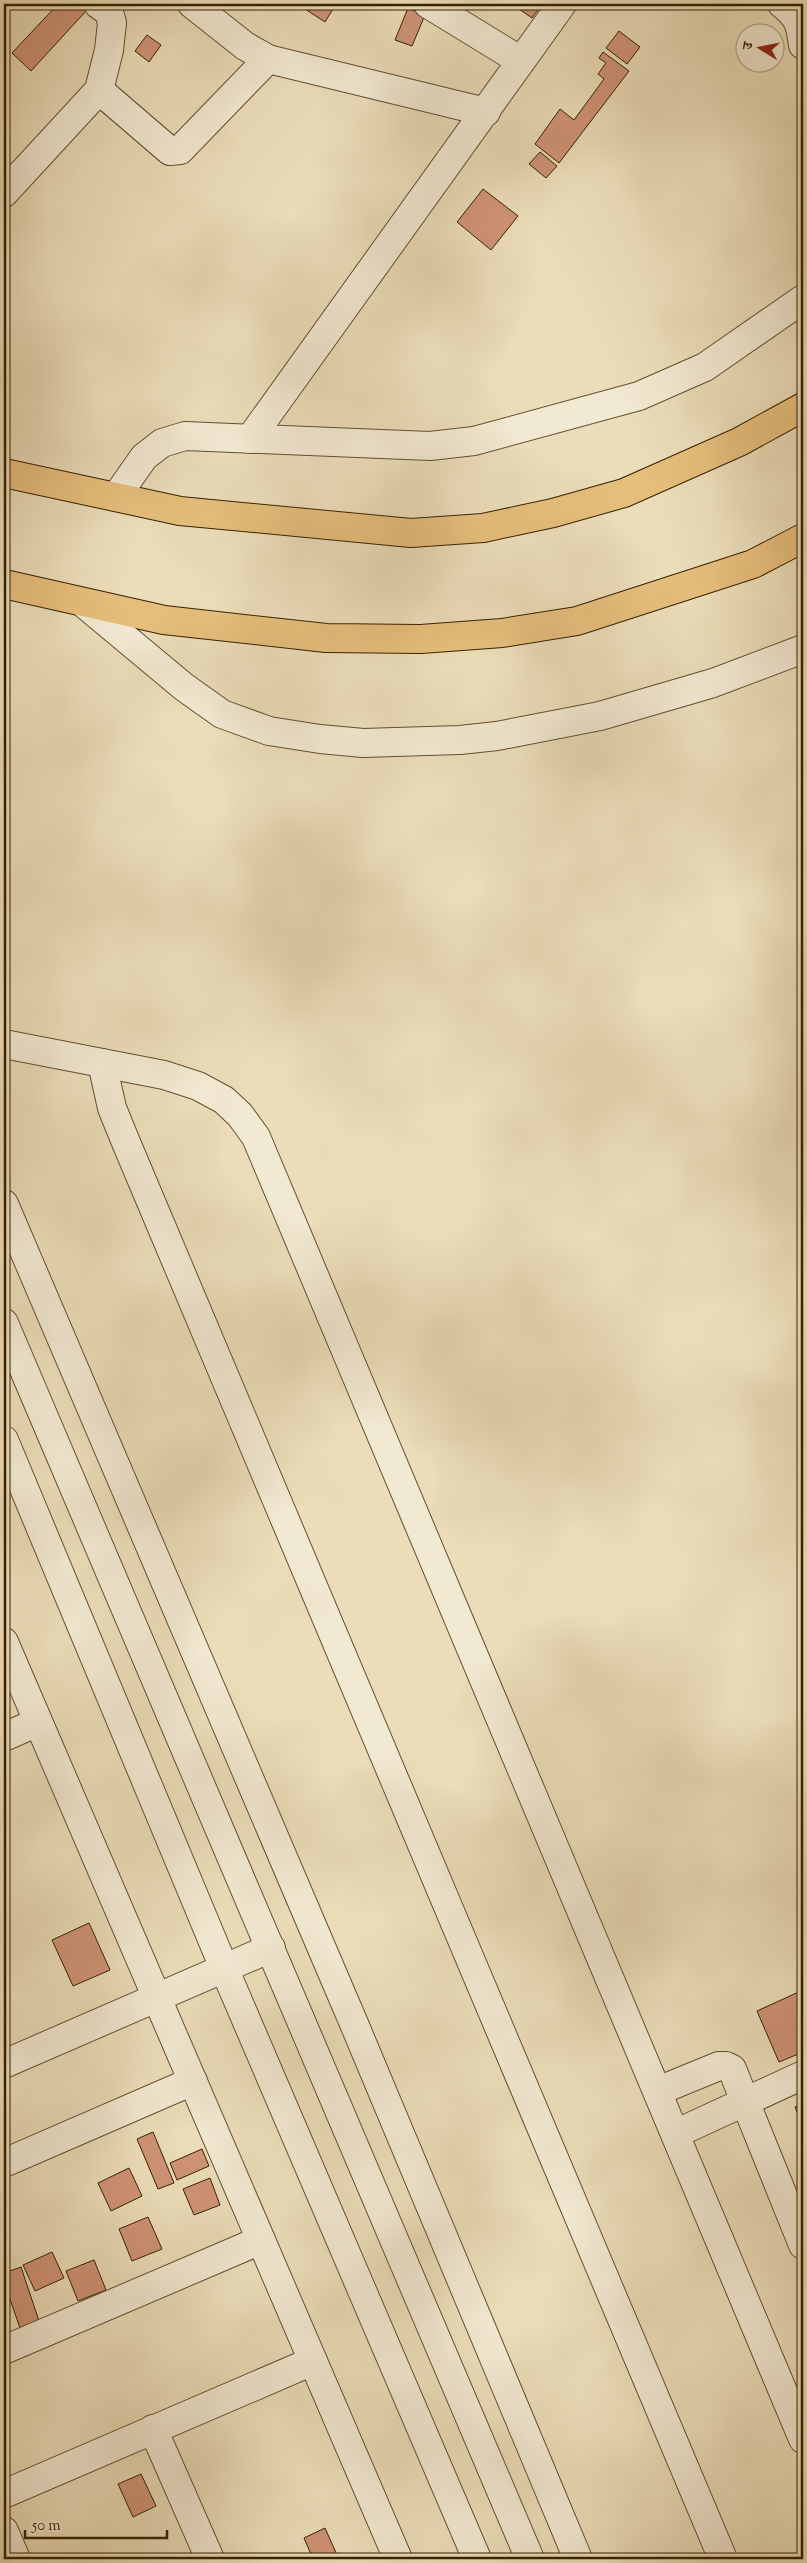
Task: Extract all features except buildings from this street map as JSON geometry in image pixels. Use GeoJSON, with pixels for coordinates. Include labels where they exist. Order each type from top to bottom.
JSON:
{"type":"FeatureCollection","features":[{"type":"Feature","properties":{"kind":"main road"},"geometry":{"type":"LineString","coordinates":[[4,473],[180,511],[411,533],[483,528],[553,513],[624,492],[739,442],[803,407]]}},
{"type":"Feature","properties":{"kind":"main road"},"geometry":{"type":"LineString","coordinates":[[4,584],[164,620],[326,638],[421,639],[502,633],[577,621],[753,564],[803,538]]}},
{"type":"Feature","properties":{"kind":"street"},"geometry":{"type":"LineString","coordinates":[[4,193],[99,90],[109,50],[112,23],[109,12],[98,4]]}},
{"type":"Feature","properties":{"kind":"street"},"geometry":{"type":"LineString","coordinates":[[192,4],[245,46],[268,59],[486,112]]}},
{"type":"Feature","properties":{"kind":"street"},"geometry":{"type":"LineString","coordinates":[[428,4],[521,61]]}},
{"type":"Feature","properties":{"kind":"street"},"geometry":{"type":"LineString","coordinates":[[250,439],[562,4]]}},
{"type":"Feature","properties":{"kind":"street"},"geometry":{"type":"LineString","coordinates":[[782,4],[800,22],[803,46]]}},
{"type":"Feature","properties":{"kind":"street"},"geometry":{"type":"LineString","coordinates":[[99,90],[170,151],[174,152],[180,150],[268,59]]}},
{"type":"Feature","properties":{"kind":"street"},"geometry":{"type":"LineString","coordinates":[[116,497],[144,457],[162,443],[186,436],[430,446],[474,441],[639,396],[705,367],[803,300]]}},
{"type":"Feature","properties":{"kind":"street"},"geometry":{"type":"LineString","coordinates":[[82,602],[184,687],[222,714],[269,731],[363,743],[460,740],[496,736],[600,716],[713,683],[803,649]]}},
{"type":"Feature","properties":{"kind":"street"},"geometry":{"type":"LineString","coordinates":[[4,1044],[164,1075],[198,1086],[224,1100],[240,1115],[256,1137],[803,2439]]}},
{"type":"Feature","properties":{"kind":"street"},"geometry":{"type":"LineString","coordinates":[[102,1063],[112,1108],[125,1140],[723,2559]]}},
{"type":"Feature","properties":{"kind":"street"},"geometry":{"type":"LineString","coordinates":[[4,1204],[356,2026],[578,2559]]}},
{"type":"Feature","properties":{"kind":"street"},"geometry":{"type":"LineString","coordinates":[[4,1323],[530,2559]]}},
{"type":"Feature","properties":{"kind":"street"},"geometry":{"type":"LineString","coordinates":[[4,1440],[224,1968],[477,2559]]}},
{"type":"Feature","properties":{"kind":"street"},"geometry":{"type":"LineString","coordinates":[[4,1642],[398,2559]]}},
{"type":"Feature","properties":{"kind":"street"},"geometry":{"type":"LineString","coordinates":[[4,1736],[38,1722]]}},
{"type":"Feature","properties":{"kind":"street"},"geometry":{"type":"LineString","coordinates":[[4,2064],[271,1948]]}},
{"type":"Feature","properties":{"kind":"street"},"geometry":{"type":"LineString","coordinates":[[658,2092],[719,2066],[726,2066],[732,2069],[803,2245]]}},
{"type":"Feature","properties":{"kind":"street"},"geometry":{"type":"LineString","coordinates":[[676,2134],[745,2104],[803,2075]]}},
{"type":"Feature","properties":{"kind":"street"},"geometry":{"type":"LineString","coordinates":[[4,2163],[193,2082]]}},
{"type":"Feature","properties":{"kind":"street"},"geometry":{"type":"LineString","coordinates":[[4,2350],[261,2240]]}},
{"type":"Feature","properties":{"kind":"street"},"geometry":{"type":"LineString","coordinates":[[4,2494],[313,2361]]}},
{"type":"Feature","properties":{"kind":"street"},"geometry":{"type":"LineString","coordinates":[[153,2430],[210,2559]]}},
{"type":"Feature","properties":{"kind":"street"},"geometry":{"type":"LineString","coordinates":[[4,2531],[16,2559]]}}]}
